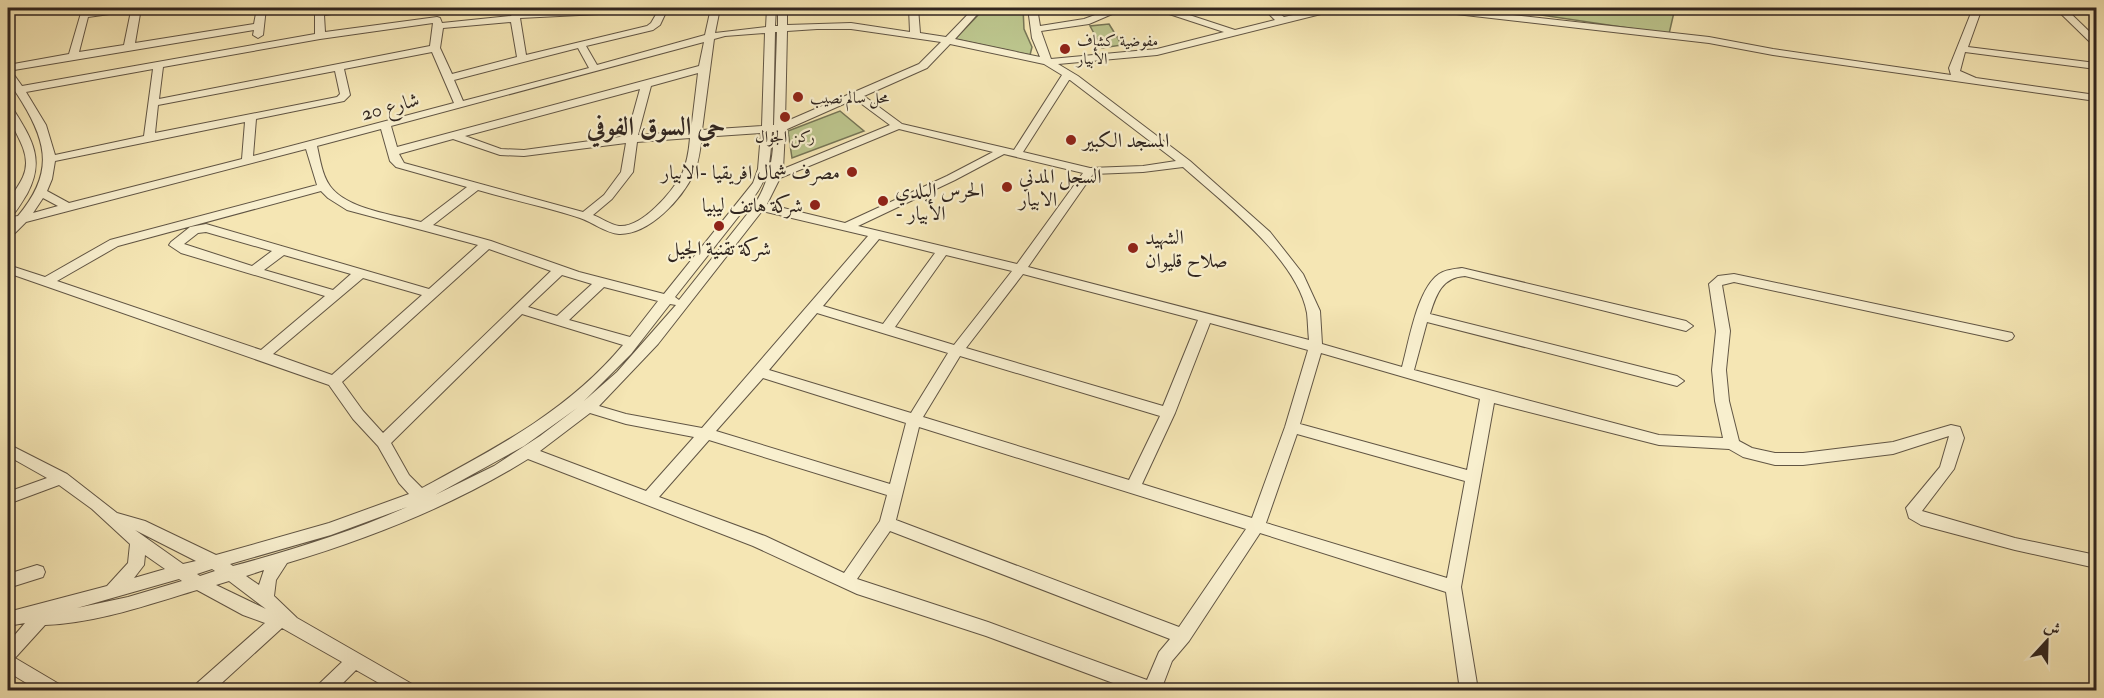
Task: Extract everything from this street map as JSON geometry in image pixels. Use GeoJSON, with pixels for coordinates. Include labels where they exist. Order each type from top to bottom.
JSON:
{"type":"FeatureCollection","features":[{"type":"Feature","properties":{"kind":"street"},"geometry":{"type":"LineString","coordinates":[[73,56],[85,11],[136,8],[129,47]]}},
{"type":"Feature","properties":{"kind":"street"},"geometry":{"type":"LineString","coordinates":[[257,47],[261,8]]}},
{"type":"Feature","properties":{"kind":"street"},"geometry":{"type":"LineString","coordinates":[[320,36],[319,10],[353,8]]}},
{"type":"Feature","properties":{"kind":"street"},"geometry":{"type":"LineString","coordinates":[[443,8],[438,23],[435,48],[460,105]]}},
{"type":"Feature","properties":{"kind":"street"},"geometry":{"type":"LineString","coordinates":[[20,90],[320,36],[518,14],[659,8]]}},
{"type":"Feature","properties":{"kind":"street"},"geometry":{"type":"LineString","coordinates":[[448,78],[650,28],[656,25],[664,8]]}},
{"type":"Feature","properties":{"kind":"street"},"geometry":{"type":"LineString","coordinates":[[385,126],[396,161],[400,165],[585,216],[619,230],[639,225],[652,218],[677,191],[688,173],[694,155],[694,136],[715,8]]}},
{"type":"Feature","properties":{"kind":"street"},"geometry":{"type":"LineString","coordinates":[[771,8],[777,28]]}},
{"type":"Feature","properties":{"kind":"street"},"geometry":{"type":"LineString","coordinates":[[775,176],[773,128],[777,28],[783,8]]}},
{"type":"Feature","properties":{"kind":"street"},"geometry":{"type":"LineString","coordinates":[[914,8],[915,34]]}},
{"type":"Feature","properties":{"kind":"street"},"geometry":{"type":"LineString","coordinates":[[454,136],[500,152],[512,153],[632,139],[694,136],[773,128],[923,66],[979,8]]}},
{"type":"Feature","properties":{"kind":"street"},"geometry":{"type":"LineString","coordinates":[[526,452],[647,500],[759,540],[863,589],[988,629],[1152,690],[1165,657],[1183,636],[1257,525],[1292,427],[1316,347],[1313,311],[1305,290],[1283,254],[1266,235],[1186,164],[1068,74],[1047,62],[1032,8]]}},
{"type":"Feature","properties":{"kind":"street"},"geometry":{"type":"LineString","coordinates":[[1036,28],[1086,22],[1121,8]]}},
{"type":"Feature","properties":{"kind":"street"},"geometry":{"type":"LineString","coordinates":[[1160,8],[1235,33]]}},
{"type":"Feature","properties":{"kind":"street"},"geometry":{"type":"LineString","coordinates":[[1267,8],[1282,21]]}},
{"type":"Feature","properties":{"kind":"street"},"geometry":{"type":"LineString","coordinates":[[1047,62],[1157,52],[1334,8]]}},
{"type":"Feature","properties":{"kind":"street"},"geometry":{"type":"LineString","coordinates":[[1430,8],[1709,40],[1773,52],[2097,98]]}},
{"type":"Feature","properties":{"kind":"street"},"geometry":{"type":"LineString","coordinates":[[1974,81],[1955,73],[1954,68],[1978,8]]}},
{"type":"Feature","properties":{"kind":"street"},"geometry":{"type":"LineString","coordinates":[[2060,8],[2097,43]]}},
{"type":"Feature","properties":{"kind":"street"},"geometry":{"type":"LineString","coordinates":[[518,14],[522,59]]}},
{"type":"Feature","properties":{"kind":"street"},"geometry":{"type":"LineString","coordinates":[[8,68],[259,26]]}},
{"type":"Feature","properties":{"kind":"street","name":"شارع 20"},"geometry":{"type":"LineString","coordinates":[[8,221],[69,208],[460,105],[543,98],[594,68],[711,36],[777,28],[851,26],[915,34],[1047,62]]}},
{"type":"Feature","properties":{"kind":"street"},"geometry":{"type":"LineString","coordinates":[[580,44],[594,68]]}},
{"type":"Feature","properties":{"kind":"street"},"geometry":{"type":"LineString","coordinates":[[153,104],[435,48]]}},
{"type":"Feature","properties":{"kind":"street"},"geometry":{"type":"LineString","coordinates":[[1963,48],[2097,66]]}},
{"type":"Feature","properties":{"kind":"street"},"geometry":{"type":"LineString","coordinates":[[149,138],[158,66]]}},
{"type":"Feature","properties":{"kind":"street"},"geometry":{"type":"LineString","coordinates":[[50,159],[251,119],[344,97],[339,67]]}},
{"type":"Feature","properties":{"kind":"street"},"geometry":{"type":"LineString","coordinates":[[393,152],[454,136],[543,98],[646,84],[704,68]]}},
{"type":"Feature","properties":{"kind":"street"},"geometry":{"type":"LineString","coordinates":[[8,74],[20,90],[43,132],[50,159],[41,192],[23,219],[8,233]]}},
{"type":"Feature","properties":{"kind":"street"},"geometry":{"type":"LineString","coordinates":[[1017,153],[1068,74]]}},
{"type":"Feature","properties":{"kind":"street"},"geometry":{"type":"LineString","coordinates":[[585,216],[608,197],[627,172],[632,139],[646,84]]}},
{"type":"Feature","properties":{"kind":"street"},"geometry":{"type":"LineString","coordinates":[[856,95],[898,126],[1090,171],[1143,169],[1186,164]]}},
{"type":"Feature","properties":{"kind":"street"},"geometry":{"type":"LineString","coordinates":[[8,112],[28,144],[32,168],[22,193],[8,214]]}},
{"type":"Feature","properties":{"kind":"street"},"geometry":{"type":"LineString","coordinates":[[247,162],[251,119]]}},
{"type":"Feature","properties":{"kind":"street"},"geometry":{"type":"LineString","coordinates":[[15,617],[40,619],[106,608],[199,583],[358,533],[424,500],[581,405],[667,300],[775,176],[898,126]]}},
{"type":"Feature","properties":{"kind":"street"},"geometry":{"type":"LineString","coordinates":[[15,617],[332,529],[461,489],[526,452],[636,360],[684,303],[752,204],[764,169],[773,128]]}},
{"type":"Feature","properties":{"kind":"street"},"geometry":{"type":"LineString","coordinates":[[311,145],[322,187],[334,199],[351,207],[487,244],[559,270],[684,303]]}},
{"type":"Feature","properties":{"kind":"street"},"geometry":{"type":"LineString","coordinates":[[848,226],[951,178],[1004,150]]}},
{"type":"Feature","properties":{"kind":"street"},"geometry":{"type":"LineString","coordinates":[[847,581],[887,523],[894,491],[907,455],[914,420],[956,351],[1020,269],[1090,171]]}},
{"type":"Feature","properties":{"kind":"street"},"geometry":{"type":"LineString","coordinates":[[46,282],[114,243],[322,187]]}},
{"type":"Feature","properties":{"kind":"street"},"geometry":{"type":"LineString","coordinates":[[423,227],[475,187]]}},
{"type":"Feature","properties":{"kind":"street"},"geometry":{"type":"LineString","coordinates":[[41,192],[69,208]]}},
{"type":"Feature","properties":{"kind":"street"},"geometry":{"type":"LineString","coordinates":[[752,204],[848,226],[875,236],[1020,269],[1659,440],[1732,444],[1748,453],[1775,459],[1803,459],[1893,448],[1955,431],[1958,438],[1947,469],[1914,508],[1914,514],[1921,519],[2097,562]]}},
{"type":"Feature","properties":{"kind":"street"},"geometry":{"type":"LineString","coordinates":[[335,295],[185,250],[175,244],[194,230],[206,228],[433,294]]}},
{"type":"Feature","properties":{"kind":"street"},"geometry":{"type":"LineString","coordinates":[[647,500],[760,372],[875,236]]}},
{"type":"Feature","properties":{"kind":"street"},"geometry":{"type":"LineString","coordinates":[[334,381],[487,244]]}},
{"type":"Feature","properties":{"kind":"street"},"geometry":{"type":"LineString","coordinates":[[255,271],[282,250]]}},
{"type":"Feature","properties":{"kind":"street"},"geometry":{"type":"LineString","coordinates":[[886,330],[943,251]]}},
{"type":"Feature","properties":{"kind":"street"},"geometry":{"type":"LineString","coordinates":[[8,269],[334,381],[358,415],[383,442],[404,479],[424,500]]}},
{"type":"Feature","properties":{"kind":"street"},"geometry":{"type":"LineString","coordinates":[[383,442],[559,270]]}},
{"type":"Feature","properties":{"kind":"street"},"geometry":{"type":"LineString","coordinates":[[1407,372],[1432,290],[1441,278],[1454,272],[1465,272],[1686,326]]}},
{"type":"Feature","properties":{"kind":"street"},"geometry":{"type":"LineString","coordinates":[[263,355],[361,273]]}},
{"type":"Feature","properties":{"kind":"street"},"geometry":{"type":"LineString","coordinates":[[1732,444],[1722,400],[1719,370],[1723,331],[1715,284],[1722,279],[1734,278],[2007,336]]}},
{"type":"Feature","properties":{"kind":"street"},"geometry":{"type":"LineString","coordinates":[[560,321],[601,282]]}},
{"type":"Feature","properties":{"kind":"street"},"geometry":{"type":"LineString","coordinates":[[814,308],[1168,413]]}},
{"type":"Feature","properties":{"kind":"street"},"geometry":{"type":"LineString","coordinates":[[519,309],[633,343]]}},
{"type":"Feature","properties":{"kind":"street"},"geometry":{"type":"LineString","coordinates":[[1424,317],[1677,381]]}},
{"type":"Feature","properties":{"kind":"street"},"geometry":{"type":"LineString","coordinates":[[1132,489],[1168,413],[1205,318]]}},
{"type":"Feature","properties":{"kind":"street"},"geometry":{"type":"LineString","coordinates":[[760,372],[1453,587]]}},
{"type":"Feature","properties":{"kind":"street"},"geometry":{"type":"LineString","coordinates":[[1469,690],[1453,587],[1488,396]]}},
{"type":"Feature","properties":{"kind":"street"},"geometry":{"type":"LineString","coordinates":[[581,405],[626,419],[706,434],[894,491]]}},
{"type":"Feature","properties":{"kind":"street"},"geometry":{"type":"LineString","coordinates":[[1292,427],[1474,478]]}},
{"type":"Feature","properties":{"kind":"street"},"geometry":{"type":"LineString","coordinates":[[8,449],[62,478],[113,518],[122,529],[199,583],[285,622],[406,690]]}},
{"type":"Feature","properties":{"kind":"street"},"geometry":{"type":"LineString","coordinates":[[8,498],[62,478]]}},
{"type":"Feature","properties":{"kind":"street"},"geometry":{"type":"LineString","coordinates":[[113,518],[139,525],[214,562],[265,598],[285,622]]}},
{"type":"Feature","properties":{"kind":"street"},"geometry":{"type":"LineString","coordinates":[[887,523],[1183,636]]}},
{"type":"Feature","properties":{"kind":"street"},"geometry":{"type":"LineString","coordinates":[[110,592],[136,565],[138,540]]}},
{"type":"Feature","properties":{"kind":"street"},"geometry":{"type":"LineString","coordinates":[[265,598],[268,578],[282,558]]}},
{"type":"Feature","properties":{"kind":"street"},"geometry":{"type":"LineString","coordinates":[[8,581],[37,572]]}},
{"type":"Feature","properties":{"kind":"street"},"geometry":{"type":"LineString","coordinates":[[8,654],[40,619]]}},
{"type":"Feature","properties":{"kind":"street"},"geometry":{"type":"LineString","coordinates":[[202,690],[285,622]]}},
{"type":"Feature","properties":{"kind":"street"},"geometry":{"type":"LineString","coordinates":[[325,690],[355,660]]}},
{"type":"Feature","properties":{"kind":"street"},"geometry":{"type":"LineString","coordinates":[[8,663],[53,690]]}},
{"type":"Feature","properties":{"kind":"green space"},"geometry":{"type":"Polygon","coordinates":[[[985,8],[1023,8],[1024,29],[1032,47],[1030,55],[955,39],[985,8]]]}},
{"type":"Feature","properties":{"kind":"green space"},"geometry":{"type":"Polygon","coordinates":[[[1494,8],[1675,8],[1669,34],[1494,8]]]}},
{"type":"Feature","properties":{"kind":"green space"},"geometry":{"type":"Polygon","coordinates":[[[1109,24],[1122,45],[1102,48],[1090,26],[1109,24]]]}},
{"type":"Feature","properties":{"kind":"green space"},"geometry":{"type":"Polygon","coordinates":[[[840,111],[864,131],[792,158],[788,131],[840,111]]]}},
{"type":"Feature","properties":{"kind":"place","name":"مفوضية كشاف الأبيار"},"geometry":{"type":"Point","coordinates":[1065,49]}},
{"type":"Feature","properties":{"kind":"place","name":"محل سالم نصيب"},"geometry":{"type":"Point","coordinates":[798,97]}},
{"type":"Feature","properties":{"kind":"place","name":"ركن الجوال"},"geometry":{"type":"Point","coordinates":[785,117]}},
{"type":"Feature","properties":{"kind":"place","name":"المسجد الكبير"},"geometry":{"type":"Point","coordinates":[1071,140]}},
{"type":"Feature","properties":{"kind":"place","name":"مصرف شمال افريقيا -الابيار"},"geometry":{"type":"Point","coordinates":[852,172]}},
{"type":"Feature","properties":{"kind":"place","name":"السجل المدني الابيار"},"geometry":{"type":"Point","coordinates":[1007,187]}},
{"type":"Feature","properties":{"kind":"place","name":"الحرس البلدي - الأبيار"},"geometry":{"type":"Point","coordinates":[883,201]}},
{"type":"Feature","properties":{"kind":"place","name":"شركة هاتف ليبيا"},"geometry":{"type":"Point","coordinates":[815,205]}},
{"type":"Feature","properties":{"kind":"place","name":"شركة تقنية الجيل"},"geometry":{"type":"Point","coordinates":[719,226]}},
{"type":"Feature","properties":{"kind":"place","name":"الشهيد صلاح قليوان"},"geometry":{"type":"Point","coordinates":[1133,248]}},
{"type":"Feature","properties":{"kind":"district","name":"حي السوق الفوفي"},"geometry":{"type":"Point","coordinates":[656,126]}}]}
